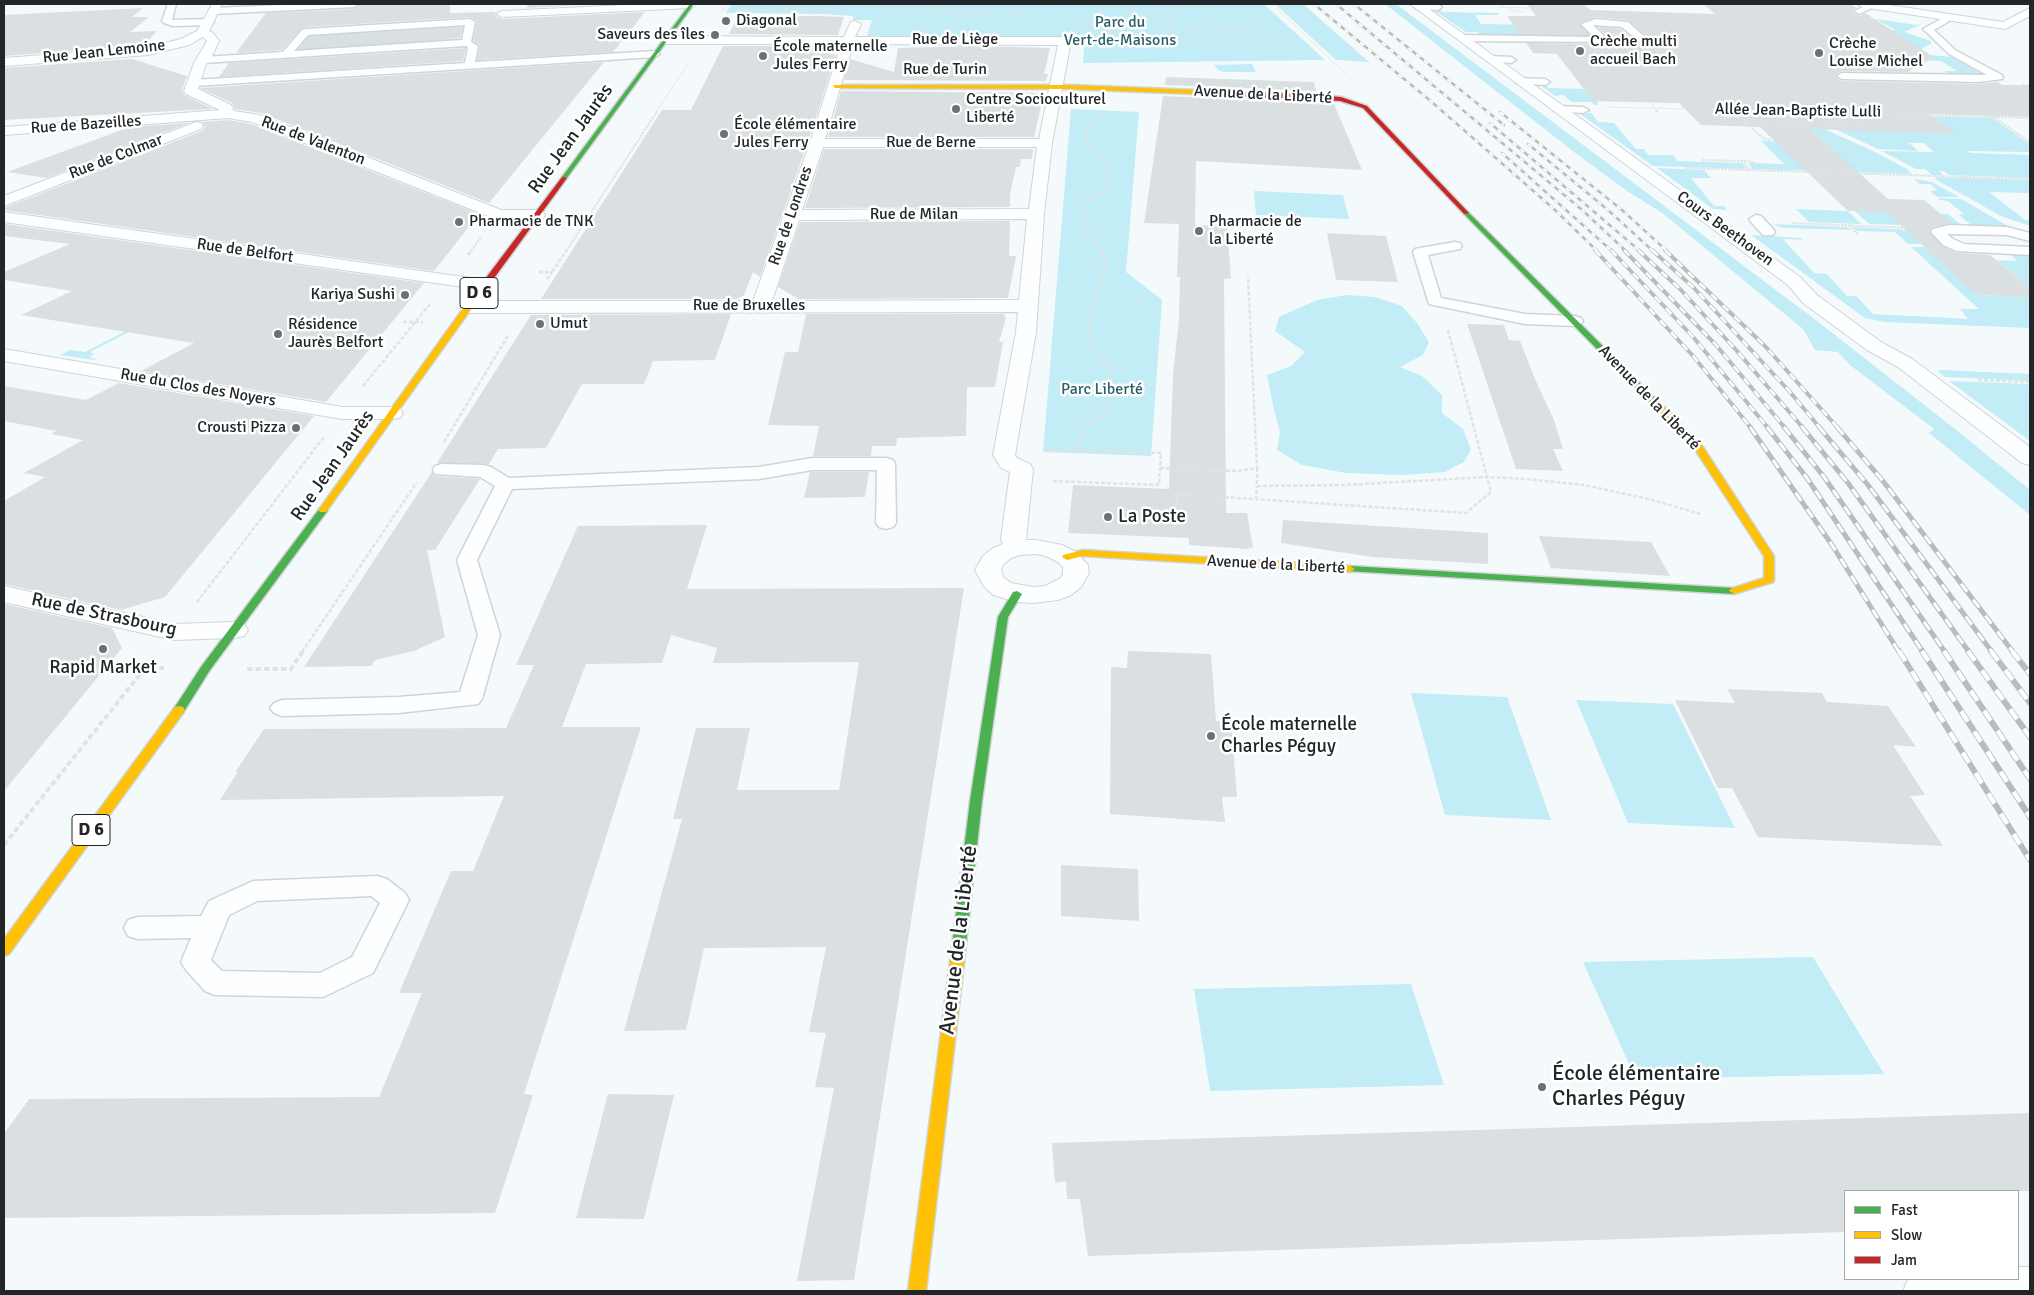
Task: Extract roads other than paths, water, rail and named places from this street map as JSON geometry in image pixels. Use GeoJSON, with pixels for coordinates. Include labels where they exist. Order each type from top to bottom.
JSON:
{"type":"FeatureCollection","features":[{"type":"Feature","properties":{"kind":"street"},"geometry":{"type":"LineString","coordinates":[[502,14],[692,4]]}},
{"type":"Feature","properties":{"kind":"street","name":"Rue Jean Jaurès"},"geometry":{"type":"LineString","coordinates":[[4,950],[179,710],[194,684],[270,584],[485,285],[692,4]]}},
{"type":"Feature","properties":{"kind":"street","name":"Cours Beethoven"},"geometry":{"type":"LineString","coordinates":[[1417,5],[1798,283],[1810,299],[1861,337],[1905,363],[2030,458]]}},
{"type":"Feature","properties":{"kind":"street"},"geometry":{"type":"LineString","coordinates":[[1864,7],[2005,26],[2030,11]]}},
{"type":"Feature","properties":{"kind":"street"},"geometry":{"type":"LineString","coordinates":[[194,83],[200,63],[204,60],[213,41],[205,28],[215,8]]}},
{"type":"Feature","properties":{"kind":"street","name":"Rue de Londres"},"geometry":{"type":"LineString","coordinates":[[760,305],[817,143],[848,40],[855,23]]}},
{"type":"Feature","properties":{"kind":"street","name":"Rue Jean Lemoine"},"geometry":{"type":"LineString","coordinates":[[4,62],[148,51],[185,42],[205,28]]}},
{"type":"Feature","properties":{"kind":"street","name":"Rue de Liège"},"geometry":{"type":"LineString","coordinates":[[665,40],[1065,41],[1054,87]]}},
{"type":"Feature","properties":{"kind":"street","name":"Rue de Valenton"},"geometry":{"type":"LineString","coordinates":[[194,83],[191,91],[226,108],[228,114],[255,118],[499,214],[537,215]]}},
{"type":"Feature","properties":{"kind":"street","name":"Rue de Turin"},"geometry":{"type":"LineString","coordinates":[[835,86],[1054,87]]}},
{"type":"Feature","properties":{"kind":"street"},"geometry":{"type":"LineString","coordinates":[[1017,548],[1014,539],[1022,469],[1009,463],[1004,454],[1026,332],[1036,214],[1054,87]]}},
{"type":"Feature","properties":{"kind":"street","name":"Avenue de la Liberté"},"geometry":{"type":"LineString","coordinates":[[1054,87],[1308,96],[1342,99],[1365,107],[1700,448],[1769,556],[1769,580],[1732,592],[1083,553],[1068,557]]}},
{"type":"Feature","properties":{"kind":"street","name":"Rue de Bazeilles"},"geometry":{"type":"LineString","coordinates":[[4,131],[228,114]]}},
{"type":"Feature","properties":{"kind":"street","name":"Rue de Colmar"},"geometry":{"type":"LineString","coordinates":[[4,201],[228,114]]}},
{"type":"Feature","properties":{"kind":"street","name":"Rue de Berne"},"geometry":{"type":"LineString","coordinates":[[817,143],[1045,143]]}},
{"type":"Feature","properties":{"kind":"street","name":"Rue de Milan"},"geometry":{"type":"LineString","coordinates":[[791,215],[1036,214]]}},
{"type":"Feature","properties":{"kind":"street","name":"Rue de Belfort"},"geometry":{"type":"LineString","coordinates":[[4,217],[485,285]]}},
{"type":"Feature","properties":{"kind":"street","name":"Rue de Bruxelles"},"geometry":{"type":"LineString","coordinates":[[469,307],[1028,306]]}},
{"type":"Feature","properties":{"kind":"street","name":"Rue du Clos des Noyers"},"geometry":{"type":"LineString","coordinates":[[4,355],[342,413],[392,413]]}},
{"type":"Feature","properties":{"kind":"street"},"geometry":{"type":"LineString","coordinates":[[1036,547],[1053,550],[1068,557],[1075,564],[1076,573],[1072,582],[1062,589],[1048,594],[1017,594],[1002,589],[992,580],[988,570],[992,561],[1002,553],[1017,548],[1036,547]]}},
{"type":"Feature","properties":{"kind":"street","name":"Rue de Strasbourg"},"geometry":{"type":"LineString","coordinates":[[4,594],[174,632],[234,630]]}},
{"type":"Feature","properties":{"kind":"street","name":"Avenue de la Liberté"},"geometry":{"type":"LineString","coordinates":[[917,1291],[976,801],[1003,617],[1017,594]]}},
{"type":"Feature","properties":{"kind":"street"},"geometry":{"type":"LineString","coordinates":[[1925,1291],[2030,1288]]}},
{"type":"Feature","properties":{"kind":"lane"},"geometry":{"type":"LineString","coordinates":[[172,4],[167,20],[173,23],[205,28]]}},
{"type":"Feature","properties":{"kind":"lane"},"geometry":{"type":"LineString","coordinates":[[215,8],[354,4]]}},
{"type":"Feature","properties":{"kind":"lane"},"geometry":{"type":"LineString","coordinates":[[1417,5],[1438,7]]}},
{"type":"Feature","properties":{"kind":"lane"},"geometry":{"type":"LineString","coordinates":[[1842,76],[1979,79],[1998,77],[1952,52],[1928,28],[1948,18]]}},
{"type":"Feature","properties":{"kind":"lane"},"geometry":{"type":"LineString","coordinates":[[286,55],[307,28],[470,22],[466,43]]}},
{"type":"Feature","properties":{"kind":"lane"},"geometry":{"type":"LineString","coordinates":[[1462,38],[1605,40],[1638,38],[1627,25],[1622,23],[1586,23],[1598,38],[1605,40]]}},
{"type":"Feature","properties":{"kind":"lane"},"geometry":{"type":"LineString","coordinates":[[204,60],[466,43],[474,46],[470,65]]}},
{"type":"Feature","properties":{"kind":"lane"},"geometry":{"type":"LineString","coordinates":[[194,83],[470,65],[592,52],[655,54]]}},
{"type":"Feature","properties":{"kind":"lane"},"geometry":{"type":"LineString","coordinates":[[1491,59],[1511,60]]}},
{"type":"Feature","properties":{"kind":"lane"},"geometry":{"type":"LineString","coordinates":[[1520,81],[1545,82]]}},
{"type":"Feature","properties":{"kind":"lane"},"geometry":{"type":"LineString","coordinates":[[1558,109],[1583,110]]}},
{"type":"Feature","properties":{"kind":"lane"},"geometry":{"type":"LineString","coordinates":[[1756,219],[1768,232]]}},
{"type":"Feature","properties":{"kind":"lane"},"geometry":{"type":"LineString","coordinates":[[2030,236],[2007,231],[1949,229],[1939,231],[1939,234],[1948,242],[1962,248],[2030,251]]}},
{"type":"Feature","properties":{"kind":"lane"},"geometry":{"type":"LineString","coordinates":[[1455,246],[1420,252],[1434,301],[1525,319],[1575,322]]}},
{"type":"Feature","properties":{"kind":"lane"},"geometry":{"type":"LineString","coordinates":[[442,470],[484,471],[505,484],[759,473],[812,464],[886,464],[886,523]]}},
{"type":"Feature","properties":{"kind":"lane"},"geometry":{"type":"LineString","coordinates":[[282,708],[399,705],[470,699],[489,635],[467,560],[505,484]]}},
{"type":"Feature","properties":{"kind":"lane"},"geometry":{"type":"LineString","coordinates":[[377,886],[395,900],[363,964],[323,985],[215,983],[196,962],[209,927],[219,908],[253,891],[377,886]]}},
{"type":"Feature","properties":{"kind":"lane"},"geometry":{"type":"LineString","coordinates":[[138,928],[209,927]]}},
{"type":"Feature","properties":{"kind":"railway"},"geometry":{"type":"LineString","coordinates":[[1314,4],[1433,103],[1555,210],[1597,251]]}},
{"type":"Feature","properties":{"kind":"railway"},"geometry":{"type":"LineString","coordinates":[[1336,4],[1581,209],[1626,251]]}},
{"type":"Feature","properties":{"kind":"railway"},"geometry":{"type":"LineString","coordinates":[[1354,4],[1504,125]]}},
{"type":"Feature","properties":{"kind":"railway"},"geometry":{"type":"LineString","coordinates":[[1500,112],[1622,210],[1667,251]]}},
{"type":"Feature","properties":{"kind":"railway"},"geometry":{"type":"LineString","coordinates":[[1490,123],[1640,251]]}},
{"type":"Feature","properties":{"kind":"railway"},"geometry":{"type":"LineString","coordinates":[[1528,144],[1608,210],[1653,251]]}},
{"type":"Feature","properties":{"kind":"railway"},"geometry":{"type":"LineString","coordinates":[[1502,153],[1612,251]]}},
{"type":"Feature","properties":{"kind":"railway"},"geometry":{"type":"LineString","coordinates":[[1595,250],[1694,357],[1751,428]]}},
{"type":"Feature","properties":{"kind":"railway"},"geometry":{"type":"LineString","coordinates":[[1624,250],[1716,345],[1785,428]]}},
{"type":"Feature","properties":{"kind":"railway"},"geometry":{"type":"LineString","coordinates":[[1638,250],[1681,290],[1737,351],[1803,428]]}},
{"type":"Feature","properties":{"kind":"railway"},"geometry":{"type":"LineString","coordinates":[[1652,250],[1694,288],[1790,392],[1820,428]]}},
{"type":"Feature","properties":{"kind":"railway"},"geometry":{"type":"LineString","coordinates":[[1665,250],[1765,346],[1838,428]]}},
{"type":"Feature","properties":{"kind":"railway"},"geometry":{"type":"LineString","coordinates":[[1612,251],[1694,338],[1768,428]]}},
{"type":"Feature","properties":{"kind":"railway"},"geometry":{"type":"LineString","coordinates":[[1750,427],[1832,545],[1899,652]]}},
{"type":"Feature","properties":{"kind":"railway"},"geometry":{"type":"LineString","coordinates":[[1767,427],[1807,478],[1923,652]]}},
{"type":"Feature","properties":{"kind":"railway"},"geometry":{"type":"LineString","coordinates":[[1784,427],[1824,477],[1945,652]]}},
{"type":"Feature","properties":{"kind":"railway"},"geometry":{"type":"LineString","coordinates":[[1802,427],[1848,483],[1969,652]]}},
{"type":"Feature","properties":{"kind":"railway"},"geometry":{"type":"LineString","coordinates":[[1819,427],[1868,485],[1992,652]]}},
{"type":"Feature","properties":{"kind":"railway"},"geometry":{"type":"LineString","coordinates":[[1837,427],[1883,481],[2013,652]]}},
{"type":"Feature","properties":{"kind":"railway"},"geometry":{"type":"LineString","coordinates":[[1899,651],[2030,860]]}},
{"type":"Feature","properties":{"kind":"railway"},"geometry":{"type":"LineString","coordinates":[[1922,651],[2030,817]]}},
{"type":"Feature","properties":{"kind":"railway"},"geometry":{"type":"LineString","coordinates":[[1944,651],[2030,779]]}},
{"type":"Feature","properties":{"kind":"railway"},"geometry":{"type":"LineString","coordinates":[[1968,651],[2030,737]]}},
{"type":"Feature","properties":{"kind":"railway"},"geometry":{"type":"LineString","coordinates":[[1991,651],[2030,703]]}},
{"type":"Feature","properties":{"kind":"railway"},"geometry":{"type":"LineString","coordinates":[[2012,651],[2030,674]]}},
{"type":"Feature","properties":{"kind":"place","name":"Diagonal"},"geometry":{"type":"Point","coordinates":[726,21]}},
{"type":"Feature","properties":{"kind":"place","name":"Saveurs des îles"},"geometry":{"type":"Point","coordinates":[715,35]}},
{"type":"Feature","properties":{"kind":"place","name":"Crèche multi accueil Bach"},"geometry":{"type":"Point","coordinates":[1580,51]}},
{"type":"Feature","properties":{"kind":"place","name":"Crèche Louise Michel"},"geometry":{"type":"Point","coordinates":[1819,53]}},
{"type":"Feature","properties":{"kind":"place","name":"École maternelle Jules Ferry"},"geometry":{"type":"Point","coordinates":[763,56]}},
{"type":"Feature","properties":{"kind":"place","name":"Centre Socioculturel Liberté"},"geometry":{"type":"Point","coordinates":[956,109]}},
{"type":"Feature","properties":{"kind":"place","name":"École élémentaire Jules Ferry"},"geometry":{"type":"Point","coordinates":[724,134]}},
{"type":"Feature","properties":{"kind":"place","name":"Pharmacie de TNK"},"geometry":{"type":"Point","coordinates":[459,222]}},
{"type":"Feature","properties":{"kind":"place","name":"Pharmacie de la Liberté"},"geometry":{"type":"Point","coordinates":[1199,231]}},
{"type":"Feature","properties":{"kind":"place","name":"Kariya Sushi"},"geometry":{"type":"Point","coordinates":[405,295]}},
{"type":"Feature","properties":{"kind":"place","name":"Umut"},"geometry":{"type":"Point","coordinates":[540,324]}},
{"type":"Feature","properties":{"kind":"place","name":"Résidence Jaurès Belfort"},"geometry":{"type":"Point","coordinates":[278,334]}},
{"type":"Feature","properties":{"kind":"place","name":"Crousti Pizza"},"geometry":{"type":"Point","coordinates":[296,428]}},
{"type":"Feature","properties":{"kind":"place","name":"La Poste"},"geometry":{"type":"Point","coordinates":[1108,517]}},
{"type":"Feature","properties":{"kind":"place","name":"Rapid Market"},"geometry":{"type":"Point","coordinates":[103,649]}},
{"type":"Feature","properties":{"kind":"place","name":"École maternelle Charles Péguy"},"geometry":{"type":"Point","coordinates":[1211,736]}},
{"type":"Feature","properties":{"kind":"place","name":"École élémentaire Charles Péguy"},"geometry":{"type":"Point","coordinates":[1542,1087]}},
{"type":"Feature","properties":{"kind":"park label","name":"Parc du Vert-de-Maisons"},"geometry":{"type":"Point","coordinates":[1120,32]}},
{"type":"Feature","properties":{"kind":"park label","name":"Parc Liberté"},"geometry":{"type":"Point","coordinates":[1102,390]}}]}
